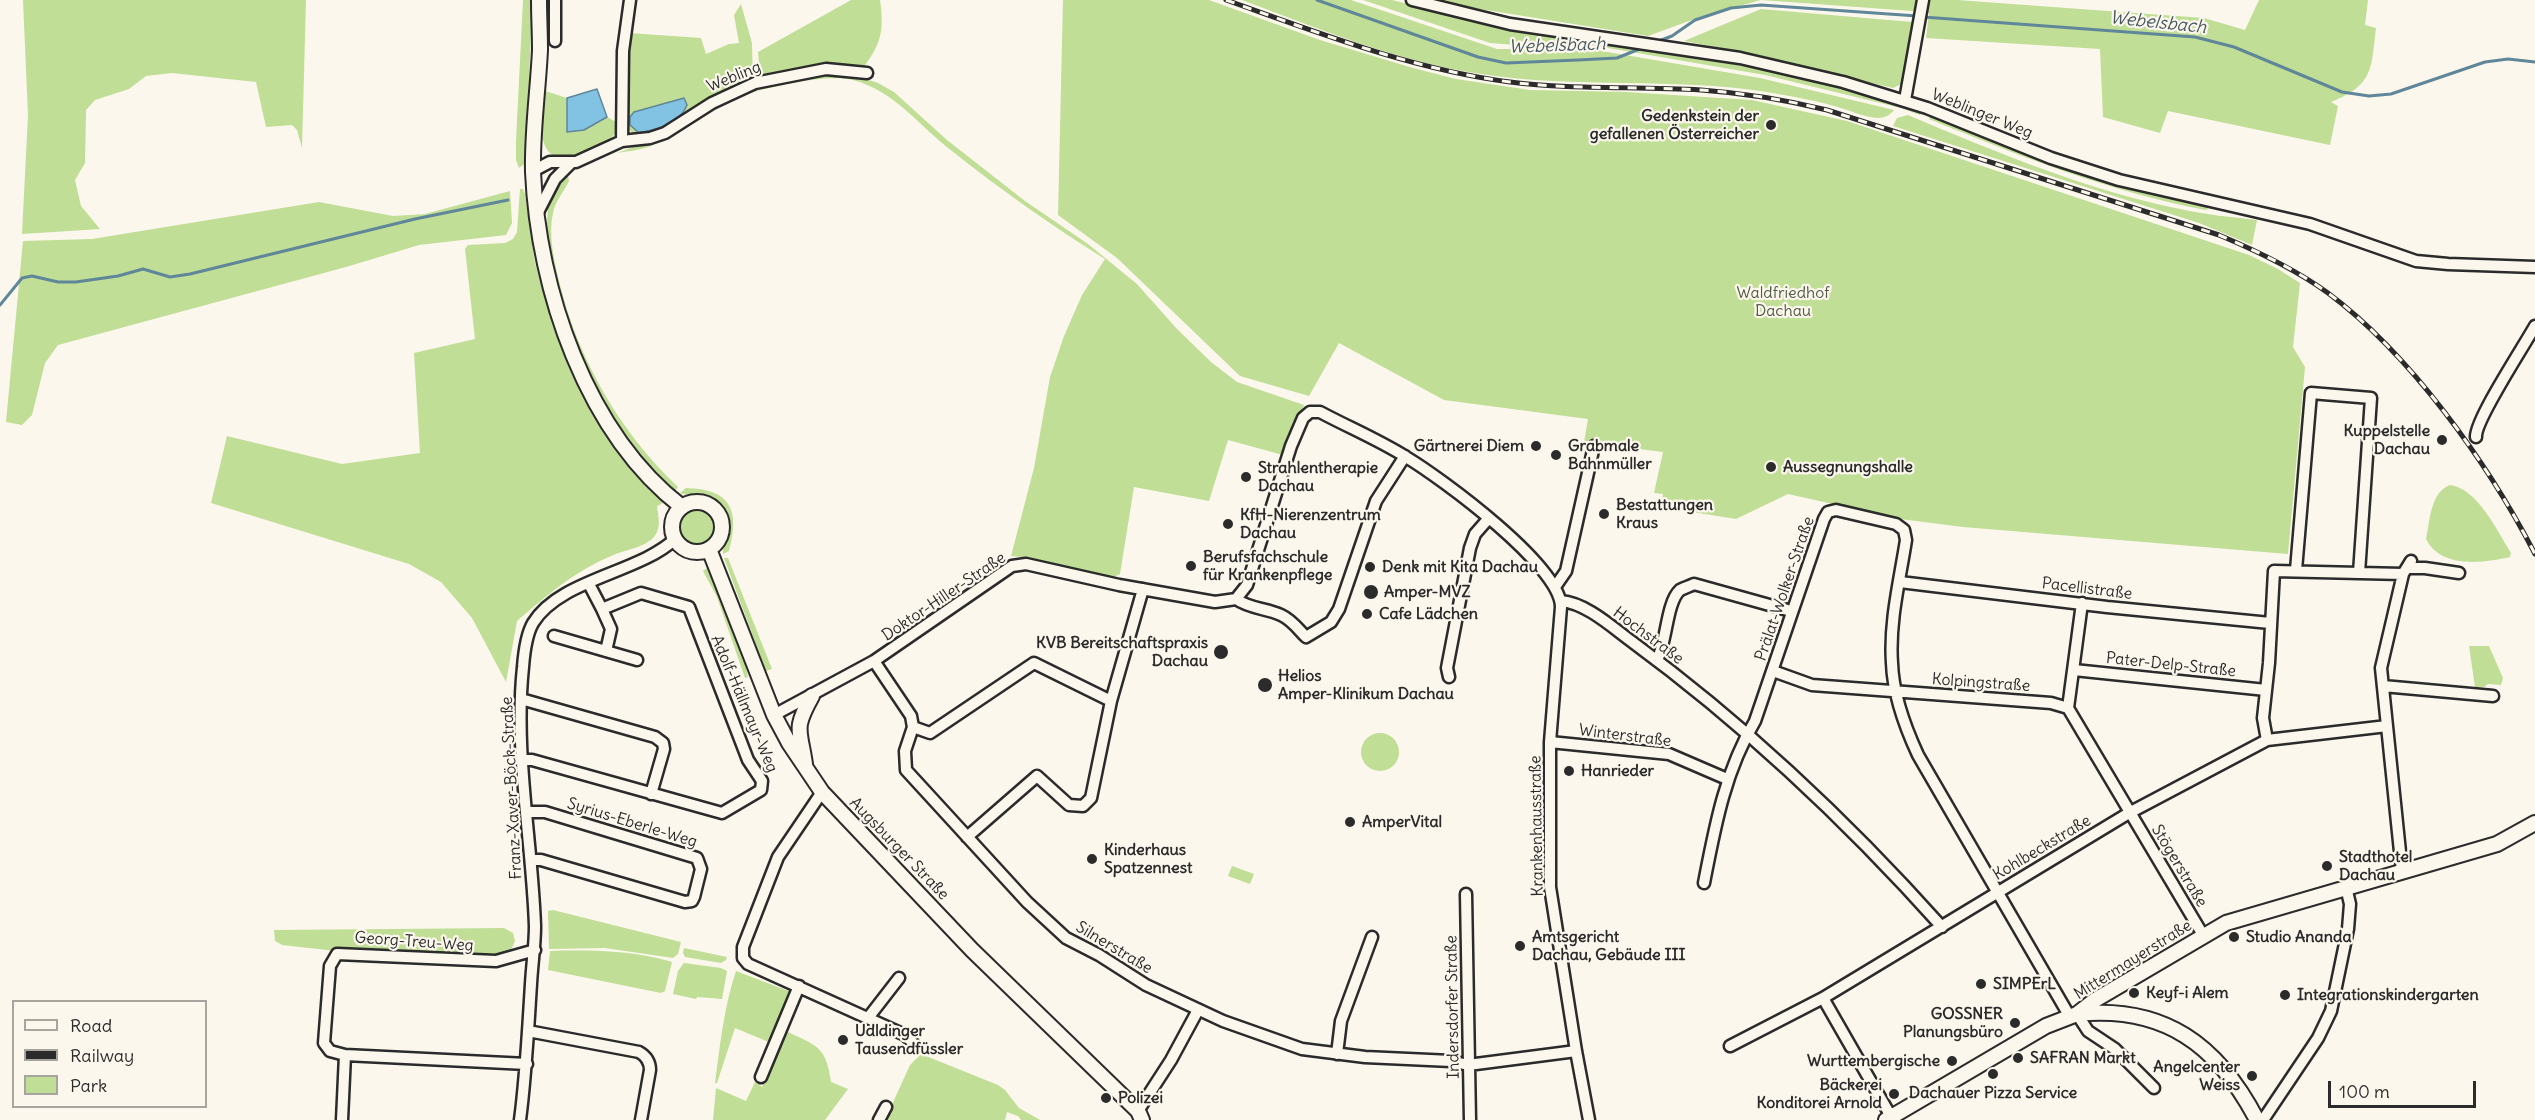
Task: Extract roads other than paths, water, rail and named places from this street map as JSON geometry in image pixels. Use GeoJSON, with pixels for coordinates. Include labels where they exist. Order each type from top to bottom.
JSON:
{"type":"FeatureCollection","features":[{"type":"Feature","properties":{"kind":"main road"},"geometry":{"type":"LineString","coordinates":[[539,0],[540,48],[533,171],[547,277],[561,322],[590,388],[621,441],[653,481],[682,507]]}},
{"type":"Feature","properties":{"kind":"main road"},"geometry":{"type":"LineString","coordinates":[[689,503],[705,503],[718,513],[722,529],[716,544],[702,551],[687,549],[675,539],[673,522],[682,507],[689,503]]}},
{"type":"Feature","properties":{"kind":"main road","name":"Augsburger Straße"},"geometry":{"type":"LineString","coordinates":[[709,549],[774,715],[822,792],[972,950],[1140,1115]]}},
{"type":"Feature","properties":{"kind":"main road"},"geometry":{"type":"LineString","coordinates":[[806,769],[798,731],[799,722],[812,696]]}},
{"type":"Feature","properties":{"kind":"main road","name":"Mittermayerstraße"},"geometry":{"type":"LineString","coordinates":[[1890,1119],[2046,1026],[2073,1015],[2204,935],[2244,917],[2497,844],[2535,823]]}},
{"type":"Feature","properties":{"kind":"main road"},"geometry":{"type":"LineString","coordinates":[[2073,1015],[2109,1013],[2136,1015],[2161,1022],[2181,1032],[2198,1042],[2235,1081],[2257,1120]]}},
{"type":"Feature","properties":{"kind":"street"},"geometry":{"type":"LineString","coordinates":[[555,0],[555,42]]}},
{"type":"Feature","properties":{"kind":"street"},"geometry":{"type":"LineString","coordinates":[[622,141],[623,51],[630,0]]}},
{"type":"Feature","properties":{"kind":"street","name":"Weblinger Weg"},"geometry":{"type":"LineString","coordinates":[[1413,0],[1510,24],[1740,58],[1843,82],[1905,100],[2051,158],[2119,180],[2310,224],[2416,261],[2535,267]]}},
{"type":"Feature","properties":{"kind":"street"},"geometry":{"type":"LineString","coordinates":[[1905,100],[1922,6]]}},
{"type":"Feature","properties":{"kind":"street","name":"Webling"},"geometry":{"type":"LineString","coordinates":[[537,214],[555,179],[571,163],[622,141],[650,138],[665,133],[712,103],[755,83],[826,69],[867,73]]}},
{"type":"Feature","properties":{"kind":"street","name":"Webling"},"geometry":{"type":"LineString","coordinates":[[533,171],[550,162],[571,163]]}},
{"type":"Feature","properties":{"kind":"street"},"geometry":{"type":"LineString","coordinates":[[533,171],[562,173]]}},
{"type":"Feature","properties":{"kind":"street"},"geometry":{"type":"LineString","coordinates":[[2476,437],[2476,431],[2485,411],[2535,326]]}},
{"type":"Feature","properties":{"kind":"street"},"geometry":{"type":"LineString","coordinates":[[2296,570],[2311,393],[2371,398],[2359,573]]}},
{"type":"Feature","properties":{"kind":"street"},"geometry":{"type":"LineString","coordinates":[[1405,456],[1376,501],[1339,609],[1331,622],[1306,637],[1293,622],[1281,615],[1246,606],[1236,599],[1247,585],[1291,446],[1303,418],[1310,412],[1320,412],[1405,456],[1489,518],[1519,545],[1555,587],[1561,601]]}},
{"type":"Feature","properties":{"kind":"street"},"geometry":{"type":"LineString","coordinates":[[1555,587],[1566,571],[1594,446]]}},
{"type":"Feature","properties":{"kind":"street","name":"Prälat-Wolker-Straße"},"geometry":{"type":"LineString","coordinates":[[1704,883],[1714,826],[1727,779],[1755,721],[1824,519],[1828,512],[1836,510],[1896,524],[1904,530],[1906,540],[1894,618],[1892,663],[1905,726],[1918,755],[1998,893],[2073,1015],[2088,1031],[2115,1049],[2154,1088]]}},
{"type":"Feature","properties":{"kind":"street"},"geometry":{"type":"LineString","coordinates":[[1449,677],[1448,668],[1470,548],[1475,534],[1489,518]]}},
{"type":"Feature","properties":{"kind":"street","name":"Franz-Xaver-Böck-Straße"},"geometry":{"type":"LineString","coordinates":[[520,1120],[527,1064],[535,950],[531,860],[522,760],[521,699],[524,654],[532,624],[546,608],[564,596],[616,570],[656,554],[675,539]]}},
{"type":"Feature","properties":{"kind":"street","name":"Doktor-Hiller-Straße"},"geometry":{"type":"LineString","coordinates":[[774,715],[874,662],[1012,566],[1026,564],[1143,590],[1215,602],[1236,599]]}},
{"type":"Feature","properties":{"kind":"street"},"geometry":{"type":"LineString","coordinates":[[2266,740],[2263,718],[2274,571],[2359,573],[2424,567],[2459,573]]}},
{"type":"Feature","properties":{"kind":"street"},"geometry":{"type":"LineString","coordinates":[[2402,871],[2381,669],[2407,568]]}},
{"type":"Feature","properties":{"kind":"street","name":"Pacellistraße"},"geometry":{"type":"LineString","coordinates":[[1900,582],[2271,623]]}},
{"type":"Feature","properties":{"kind":"street"},"geometry":{"type":"LineString","coordinates":[[589,584],[610,629],[606,651]]}},
{"type":"Feature","properties":{"kind":"street"},"geometry":{"type":"LineString","coordinates":[[1657,660],[1673,602],[1680,591],[1694,584],[1791,611]]}},
{"type":"Feature","properties":{"kind":"street"},"geometry":{"type":"LineString","coordinates":[[967,837],[1038,776],[1069,805],[1083,806],[1091,798],[1111,701],[1143,590]]}},
{"type":"Feature","properties":{"kind":"street","name":"Adolf-Hällmayr-Weg"},"geometry":{"type":"LineString","coordinates":[[522,760],[532,760],[722,813],[753,797],[761,790],[762,781],[748,760],[689,607],[641,593],[602,609]]}},
{"type":"Feature","properties":{"kind":"street","name":"Hochstraße"},"geometry":{"type":"LineString","coordinates":[[1561,601],[1582,607],[1657,660],[1747,735],[1788,771],[1895,876],[1941,927]]}},
{"type":"Feature","properties":{"kind":"street","name":"Krankenhausstraße"},"geometry":{"type":"LineString","coordinates":[[1561,601],[1550,742],[1550,887],[1589,1120]]}},
{"type":"Feature","properties":{"kind":"street"},"geometry":{"type":"LineString","coordinates":[[2082,603],[2068,708],[2129,813]]}},
{"type":"Feature","properties":{"kind":"street"},"geometry":{"type":"LineString","coordinates":[[554,636],[637,660]]}},
{"type":"Feature","properties":{"kind":"street"},"geometry":{"type":"LineString","coordinates":[[874,662],[911,716],[913,727],[930,733],[1034,663],[1111,701]]}},
{"type":"Feature","properties":{"kind":"street","name":"Pater-Delp-Straße"},"geometry":{"type":"LineString","coordinates":[[2074,670],[2266,690]]}},
{"type":"Feature","properties":{"kind":"street","name":"Kolpingstraße"},"geometry":{"type":"LineString","coordinates":[[1773,671],[1812,685],[2051,703],[2068,708]]}},
{"type":"Feature","properties":{"kind":"street"},"geometry":{"type":"LineString","coordinates":[[2383,686],[2493,696]]}},
{"type":"Feature","properties":{"kind":"street"},"geometry":{"type":"LineString","coordinates":[[521,699],[655,737],[663,743],[664,750],[651,794]]}},
{"type":"Feature","properties":{"kind":"street","name":"Kohlbeckstraße"},"geometry":{"type":"LineString","coordinates":[[1730,1046],[1823,998],[2129,813],[2266,740],[2387,726]]}},
{"type":"Feature","properties":{"kind":"street","name":"Silnerstraße"},"geometry":{"type":"LineString","coordinates":[[913,727],[905,751],[906,770],[1027,902],[1066,938],[1146,984],[1198,1010],[1223,1022],[1302,1049],[1336,1054],[1451,1061],[1468,1065],[1576,1051]]}},
{"type":"Feature","properties":{"kind":"street","name":"Winterstraße"},"geometry":{"type":"LineString","coordinates":[[1550,742],[1669,754],[1727,779]]}},
{"type":"Feature","properties":{"kind":"street"},"geometry":{"type":"LineString","coordinates":[[822,792],[778,857],[743,947],[743,958],[748,964],[905,1035],[913,1043]]}},
{"type":"Feature","properties":{"kind":"street","name":"Syrius-Eberle-Weg"},"geometry":{"type":"LineString","coordinates":[[527,812],[545,812],[697,858],[702,869],[692,901],[685,902],[541,860],[531,860]]}},
{"type":"Feature","properties":{"kind":"street","name":"Stögerstraße"},"geometry":{"type":"LineString","coordinates":[[2129,813],[2204,935]]}},
{"type":"Feature","properties":{"kind":"street"},"geometry":{"type":"LineString","coordinates":[[2263,1120],[2318,1038],[2331,1011],[2348,929],[2350,904],[2346,887]]}},
{"type":"Feature","properties":{"kind":"street","name":"Indersdorfer Straße"},"geometry":{"type":"LineString","coordinates":[[1466,894],[1470,1120]]}},
{"type":"Feature","properties":{"kind":"street"},"geometry":{"type":"LineString","coordinates":[[1336,1054],[1341,1021],[1372,937]]}},
{"type":"Feature","properties":{"kind":"street","name":"Georg-Treu-Weg"},"geometry":{"type":"LineString","coordinates":[[345,1055],[330,1051],[324,1042],[330,966],[337,954],[486,962],[535,950]]}},
{"type":"Feature","properties":{"kind":"street"},"geometry":{"type":"LineString","coordinates":[[868,1018],[899,978]]}},
{"type":"Feature","properties":{"kind":"street"},"geometry":{"type":"LineString","coordinates":[[761,1077],[799,986]]}},
{"type":"Feature","properties":{"kind":"street"},"geometry":{"type":"LineString","coordinates":[[1823,998],[1890,1119]]}},
{"type":"Feature","properties":{"kind":"street"},"geometry":{"type":"LineString","coordinates":[[1140,1115],[1198,1010]]}},
{"type":"Feature","properties":{"kind":"street"},"geometry":{"type":"LineString","coordinates":[[528,1031],[639,1052],[650,1064],[641,1120]]}},
{"type":"Feature","properties":{"kind":"street"},"geometry":{"type":"LineString","coordinates":[[342,1120],[345,1055],[527,1064]]}},
{"type":"Feature","properties":{"kind":"street"},"geometry":{"type":"LineString","coordinates":[[879,1120],[886,1107]]}},
{"type":"Feature","properties":{"kind":"water"},"geometry":{"type":"Polygon","coordinates":[[[597,89],[607,117],[584,130],[567,132],[567,98],[597,89]]]}},
{"type":"Feature","properties":{"kind":"water"},"geometry":{"type":"Polygon","coordinates":[[[684,98],[687,105],[684,111],[668,125],[639,133],[630,125],[630,117],[634,112],[684,98]]]}},
{"type":"Feature","properties":{"kind":"waterway","name":"Webelsbach"},"geometry":{"type":"LineString","coordinates":[[1317,0],[1478,57],[1506,63],[1617,58],[1642,48]]}},
{"type":"Feature","properties":{"kind":"waterway","name":"Webelsbach"},"geometry":{"type":"LineString","coordinates":[[1656,42],[1672,36],[1695,20],[1731,8],[1761,5],[1917,16]]}},
{"type":"Feature","properties":{"kind":"waterway","name":"Webelsbach"},"geometry":{"type":"LineString","coordinates":[[1923,17],[2195,37],[2234,47],[2342,92],[2369,96],[2391,94],[2485,62],[2508,59],[2535,62]]}},
{"type":"Feature","properties":{"kind":"waterway"},"geometry":{"type":"LineString","coordinates":[[0,305],[22,278],[32,276],[58,282],[76,282],[118,276],[143,269],[170,277],[190,274],[415,219],[508,200]]}},
{"type":"Feature","properties":{"kind":"railway"},"geometry":{"type":"LineString","coordinates":[[1226,0],[1401,59],[1473,76],[1558,86],[1717,91],[1765,97],[1827,110],[2219,235],[2275,261],[2315,284],[2359,318],[2388,347],[2445,412],[2494,483],[2535,554]]}},
{"type":"Feature","properties":{"kind":"place","name":"Gedenkstein der gefallenen Österreicher"},"geometry":{"type":"Point","coordinates":[1771,125]}},
{"type":"Feature","properties":{"kind":"place","name":"Kuppelstelle Dachau"},"geometry":{"type":"Point","coordinates":[2442,440]}},
{"type":"Feature","properties":{"kind":"place","name":"Gärtnerei Diem"},"geometry":{"type":"Point","coordinates":[1536,446]}},
{"type":"Feature","properties":{"kind":"place","name":"Grabmale Bahnmüller"},"geometry":{"type":"Point","coordinates":[1556,455]}},
{"type":"Feature","properties":{"kind":"place","name":"Aussegnungshalle"},"geometry":{"type":"Point","coordinates":[1771,467]}},
{"type":"Feature","properties":{"kind":"place","name":"Strahlentherapie Dachau"},"geometry":{"type":"Point","coordinates":[1246,477]}},
{"type":"Feature","properties":{"kind":"place","name":"Bestattungen Kraus"},"geometry":{"type":"Point","coordinates":[1604,514]}},
{"type":"Feature","properties":{"kind":"place","name":"KfH-Nierenzentrum Dachau"},"geometry":{"type":"Point","coordinates":[1228,524]}},
{"type":"Feature","properties":{"kind":"place","name":"Berufsfachschule für Krankenpflege"},"geometry":{"type":"Point","coordinates":[1191,566]}},
{"type":"Feature","properties":{"kind":"place","name":"Denk mit Kita Dachau"},"geometry":{"type":"Point","coordinates":[1370,567]}},
{"type":"Feature","properties":{"kind":"place","name":"Amper-MVZ"},"geometry":{"type":"Point","coordinates":[1371,592]}},
{"type":"Feature","properties":{"kind":"place","name":"Cafe Lädchen"},"geometry":{"type":"Point","coordinates":[1367,614]}},
{"type":"Feature","properties":{"kind":"place","name":"KVB Bereitschaftspraxis Dachau"},"geometry":{"type":"Point","coordinates":[1221,652]}},
{"type":"Feature","properties":{"kind":"place","name":"Helios Amper-Klinikum Dachau"},"geometry":{"type":"Point","coordinates":[1265,685]}},
{"type":"Feature","properties":{"kind":"place","name":"Hanrieder"},"geometry":{"type":"Point","coordinates":[1569,771]}},
{"type":"Feature","properties":{"kind":"place","name":"AmperVital"},"geometry":{"type":"Point","coordinates":[1350,822]}},
{"type":"Feature","properties":{"kind":"place","name":"Kinderhaus Spatzennest"},"geometry":{"type":"Point","coordinates":[1092,859]}},
{"type":"Feature","properties":{"kind":"place","name":"Stadthotel Dachau"},"geometry":{"type":"Point","coordinates":[2327,866]}},
{"type":"Feature","properties":{"kind":"place","name":"Studio Ananda"},"geometry":{"type":"Point","coordinates":[2234,937]}},
{"type":"Feature","properties":{"kind":"place","name":"Amtsgericht Dachau, Gebäude III"},"geometry":{"type":"Point","coordinates":[1520,946]}},
{"type":"Feature","properties":{"kind":"place","name":"SIMPErL"},"geometry":{"type":"Point","coordinates":[1981,984]}},
{"type":"Feature","properties":{"kind":"place","name":"Keyf-i Alem"},"geometry":{"type":"Point","coordinates":[2134,993]}},
{"type":"Feature","properties":{"kind":"place","name":"Integrationskindergarten"},"geometry":{"type":"Point","coordinates":[2285,995]}},
{"type":"Feature","properties":{"kind":"place","name":"GOSSNER Planungsbüro"},"geometry":{"type":"Point","coordinates":[2015,1023]}},
{"type":"Feature","properties":{"kind":"place","name":"Udldinger Tausendfüssler"},"geometry":{"type":"Point","coordinates":[843,1040]}},
{"type":"Feature","properties":{"kind":"place","name":"SAFRAN Markt"},"geometry":{"type":"Point","coordinates":[2018,1058]}},
{"type":"Feature","properties":{"kind":"place","name":"Wurttembergische"},"geometry":{"type":"Point","coordinates":[1952,1061]}},
{"type":"Feature","properties":{"kind":"place","name":"Dachauer Pizza Service"},"geometry":{"type":"Point","coordinates":[1993,1074]}},
{"type":"Feature","properties":{"kind":"place","name":"Angelcenter Weiss"},"geometry":{"type":"Point","coordinates":[2252,1076]}},
{"type":"Feature","properties":{"kind":"place","name":"Bäckerei Konditorei Arnold"},"geometry":{"type":"Point","coordinates":[1894,1094]}},
{"type":"Feature","properties":{"kind":"place","name":"Polizei"},"geometry":{"type":"Point","coordinates":[1106,1098]}},
{"type":"Feature","properties":{"kind":"park label","name":"Waldfriedhof Dachau"},"geometry":{"type":"Point","coordinates":[1783,302]}}]}
